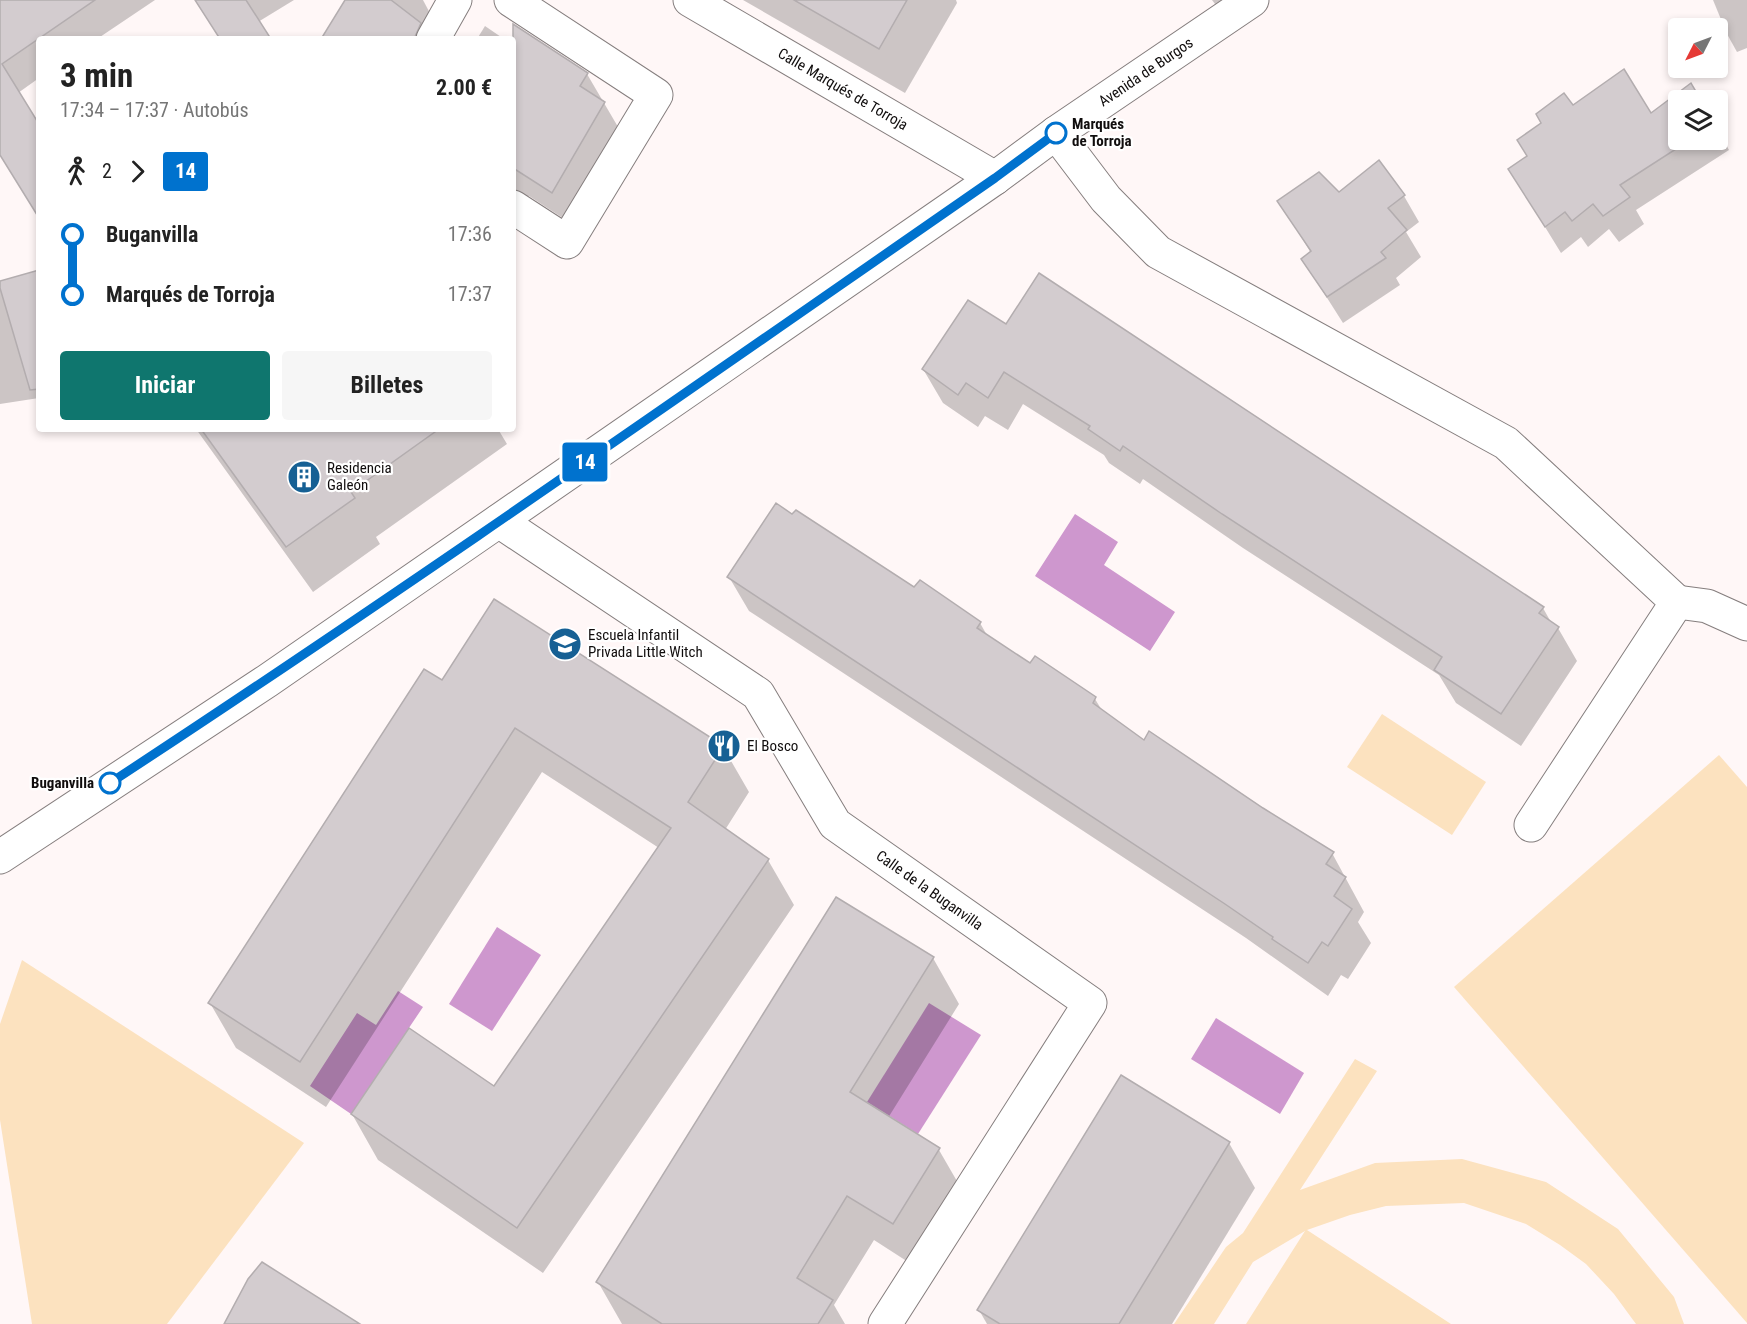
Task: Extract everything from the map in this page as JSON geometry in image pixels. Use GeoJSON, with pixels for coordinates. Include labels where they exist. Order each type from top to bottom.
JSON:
{"type":"FeatureCollection","features":[{"type":"Feature","properties":{"kind":"street"},"geometry":{"type":"LineString","coordinates":[[435,36],[455,0]]}},
{"type":"Feature","properties":{"kind":"street"},"geometry":{"type":"LineString","coordinates":[[511,0],[656,95],[567,242],[516,209]]}},
{"type":"Feature","properties":{"kind":"street","name":"Calle Marqués de Torroja"},"geometry":{"type":"LineString","coordinates":[[690,0],[995,178]]}},
{"type":"Feature","properties":{"kind":"street","name":"Avenida de Burgos"},"geometry":{"type":"LineString","coordinates":[[0,857],[267,681],[995,178],[1056,133],[1252,0]]}},
{"type":"Feature","properties":{"kind":"street"},"geometry":{"type":"LineString","coordinates":[[1056,133],[1107,199],[1158,252],[1506,443],[1677,602],[1707,606],[1747,624]]}},
{"type":"Feature","properties":{"kind":"street","name":"Calle de la Buganvilla"},"geometry":{"type":"LineString","coordinates":[[499,521],[758,694],[835,824],[1090,1003],[885,1324]]}},
{"type":"Feature","properties":{"kind":"street"},"geometry":{"type":"LineString","coordinates":[[1531,825],[1677,602]]}},
{"type":"Feature","properties":{"kind":"shaded area"},"geometry":{"type":"Polygon","coordinates":[[[1075,514],[1118,542],[1104,565],[1175,612],[1150,651],[1035,576],[1075,514]]]}},
{"type":"Feature","properties":{"kind":"shaded area"},"geometry":{"type":"Polygon","coordinates":[[[1382,714],[1486,782],[1452,835],[1347,767],[1382,714]]]}},
{"type":"Feature","properties":{"kind":"shaded area"},"geometry":{"type":"Polygon","coordinates":[[[1719,755],[1747,787],[1747,1323],[1454,987],[1719,755]]]}},
{"type":"Feature","properties":{"kind":"shaded area"},"geometry":{"type":"Polygon","coordinates":[[[497,927],[541,955],[492,1031],[449,1004],[497,927]]]}},
{"type":"Feature","properties":{"kind":"shaded area"},"geometry":{"type":"Polygon","coordinates":[[[22,960],[304,1143],[167,1324],[32,1324],[0,1120],[0,1024],[22,960]]]}},
{"type":"Feature","properties":{"kind":"shaded area"},"geometry":{"type":"Polygon","coordinates":[[[398,991],[423,1007],[351,1114],[310,1086],[357,1013],[376,1025],[398,991]]]}},
{"type":"Feature","properties":{"kind":"shaded area"},"geometry":{"type":"Polygon","coordinates":[[[929,1003],[981,1035],[918,1134],[867,1102],[929,1003]]]}},
{"type":"Feature","properties":{"kind":"shaded area"},"geometry":{"type":"Polygon","coordinates":[[[1216,1018],[1304,1073],[1280,1114],[1191,1059],[1216,1018]]]}},
{"type":"Feature","properties":{"kind":"shaded area"},"geometry":{"type":"Polygon","coordinates":[[[1355,1059],[1377,1071],[1300,1190],[1375,1163],[1462,1159],[1546,1182],[1618,1229],[1674,1297],[1684,1324],[1636,1324],[1614,1294],[1586,1264],[1560,1245],[1526,1224],[1464,1203],[1386,1206],[1350,1215],[1307,1230],[1451,1324],[1246,1324],[1305,1231],[1253,1262],[1214,1324],[1174,1324],[1226,1247],[1243,1233],[1355,1059]]]}},
{"type":"Feature","properties":{"kind":"building"},"geometry":{"type":"Polygon","coordinates":[[[0,0],[95,0],[43,36],[36,36],[36,41],[2,64],[36,119],[36,213],[0,155],[0,0]]]}},
{"type":"Feature","properties":{"kind":"building"},"geometry":{"type":"Polygon","coordinates":[[[195,0],[246,0],[269,36],[218,36],[195,0]]]}},
{"type":"Feature","properties":{"kind":"building"},"geometry":{"type":"Polygon","coordinates":[[[345,0],[391,0],[421,23],[415,36],[323,36],[345,0]]]}},
{"type":"Feature","properties":{"kind":"building"},"geometry":{"type":"Polygon","coordinates":[[[794,0],[907,0],[879,49],[794,0]]]}},
{"type":"Feature","properties":{"kind":"building"},"geometry":{"type":"Polygon","coordinates":[[[513,24],[588,73],[580,86],[605,102],[552,193],[516,170],[516,36],[513,36],[513,24]]]}},
{"type":"Feature","properties":{"kind":"building"},"geometry":{"type":"Polygon","coordinates":[[[1624,69],[1651,113],[1668,100],[1668,150],[1674,150],[1620,185],[1630,197],[1603,216],[1593,204],[1572,221],[1565,212],[1545,227],[1508,169],[1527,156],[1517,140],[1541,123],[1536,114],[1564,93],[1573,105],[1624,69]]]}},
{"type":"Feature","properties":{"kind":"building"},"geometry":{"type":"Polygon","coordinates":[[[1691,83],[1695,90],[1682,90],[1691,83]]]}},
{"type":"Feature","properties":{"kind":"building"},"geometry":{"type":"Polygon","coordinates":[[[1379,160],[1405,195],[1388,208],[1407,230],[1381,252],[1386,258],[1327,297],[1301,259],[1311,251],[1277,201],[1319,172],[1339,192],[1379,160]]]}},
{"type":"Feature","properties":{"kind":"building"},"geometry":{"type":"Polygon","coordinates":[[[36,271],[36,389],[30,390],[0,288],[0,281],[36,271]]]}},
{"type":"Feature","properties":{"kind":"building"},"geometry":{"type":"Polygon","coordinates":[[[1039,273],[1544,607],[1539,613],[1559,627],[1501,714],[1434,670],[1442,657],[1222,514],[1123,446],[1120,451],[1088,429],[1090,426],[1004,372],[988,398],[966,383],[958,395],[922,369],[968,300],[1006,324],[1039,273]]]}},
{"type":"Feature","properties":{"kind":"building","name":"Residencia Galeón"},"geometry":{"type":"Polygon","coordinates":[[[203,432],[435,432],[351,492],[355,498],[286,547],[203,432]]]}},
{"type":"Feature","properties":{"kind":"building"},"geometry":{"type":"Polygon","coordinates":[[[776,503],[792,514],[796,510],[914,587],[920,580],[981,622],[977,628],[1030,663],[1035,656],[1096,697],[1093,703],[1144,740],[1149,731],[1263,808],[1334,852],[1326,864],[1346,877],[1334,896],[1352,909],[1328,946],[1322,942],[1308,963],[1225,904],[727,577],[776,503]]]}},
{"type":"Feature","properties":{"kind":"building"},"geometry":{"type":"Polygon","coordinates":[[[494,599],[724,746],[688,802],[769,859],[517,1228],[351,1114],[409,1028],[494,1086],[671,828],[515,728],[300,1062],[208,1003],[424,669],[442,680],[494,599]]]}},
{"type":"Feature","properties":{"kind":"building"},"geometry":{"type":"Polygon","coordinates":[[[836,897],[934,957],[850,1092],[940,1148],[893,1224],[847,1196],[797,1278],[833,1300],[818,1324],[662,1324],[596,1282],[836,897]]]}},
{"type":"Feature","properties":{"kind":"building"},"geometry":{"type":"Polygon","coordinates":[[[1121,1075],[1230,1142],[1119,1324],[1000,1324],[977,1310],[1121,1075]]]}},
{"type":"Feature","properties":{"kind":"building"},"geometry":{"type":"Polygon","coordinates":[[[262,1262],[360,1324],[224,1324],[248,1279],[262,1262]]]}},
{"type":"Feature","properties":{"kind":"bus line","name":"14"},"geometry":{"type":"LineString","coordinates":[[110,783],[267,681],[995,178],[1056,133]]}},
{"type":"Feature","properties":{"kind":"place","name":"Marqués de Torroja"},"geometry":{"type":"Point","coordinates":[1056,133]}},
{"type":"Feature","properties":{"kind":"place","name":"Residencia Galeón"},"geometry":{"type":"Point","coordinates":[304,477]}},
{"type":"Feature","properties":{"kind":"place","name":"Escuela Infantil Privada Little Witch"},"geometry":{"type":"Point","coordinates":[565,644]}},
{"type":"Feature","properties":{"kind":"place","name":"El Bosco"},"geometry":{"type":"Point","coordinates":[724,746]}},
{"type":"Feature","properties":{"kind":"place","name":"Buganvilla"},"geometry":{"type":"Point","coordinates":[110,783]}}]}
